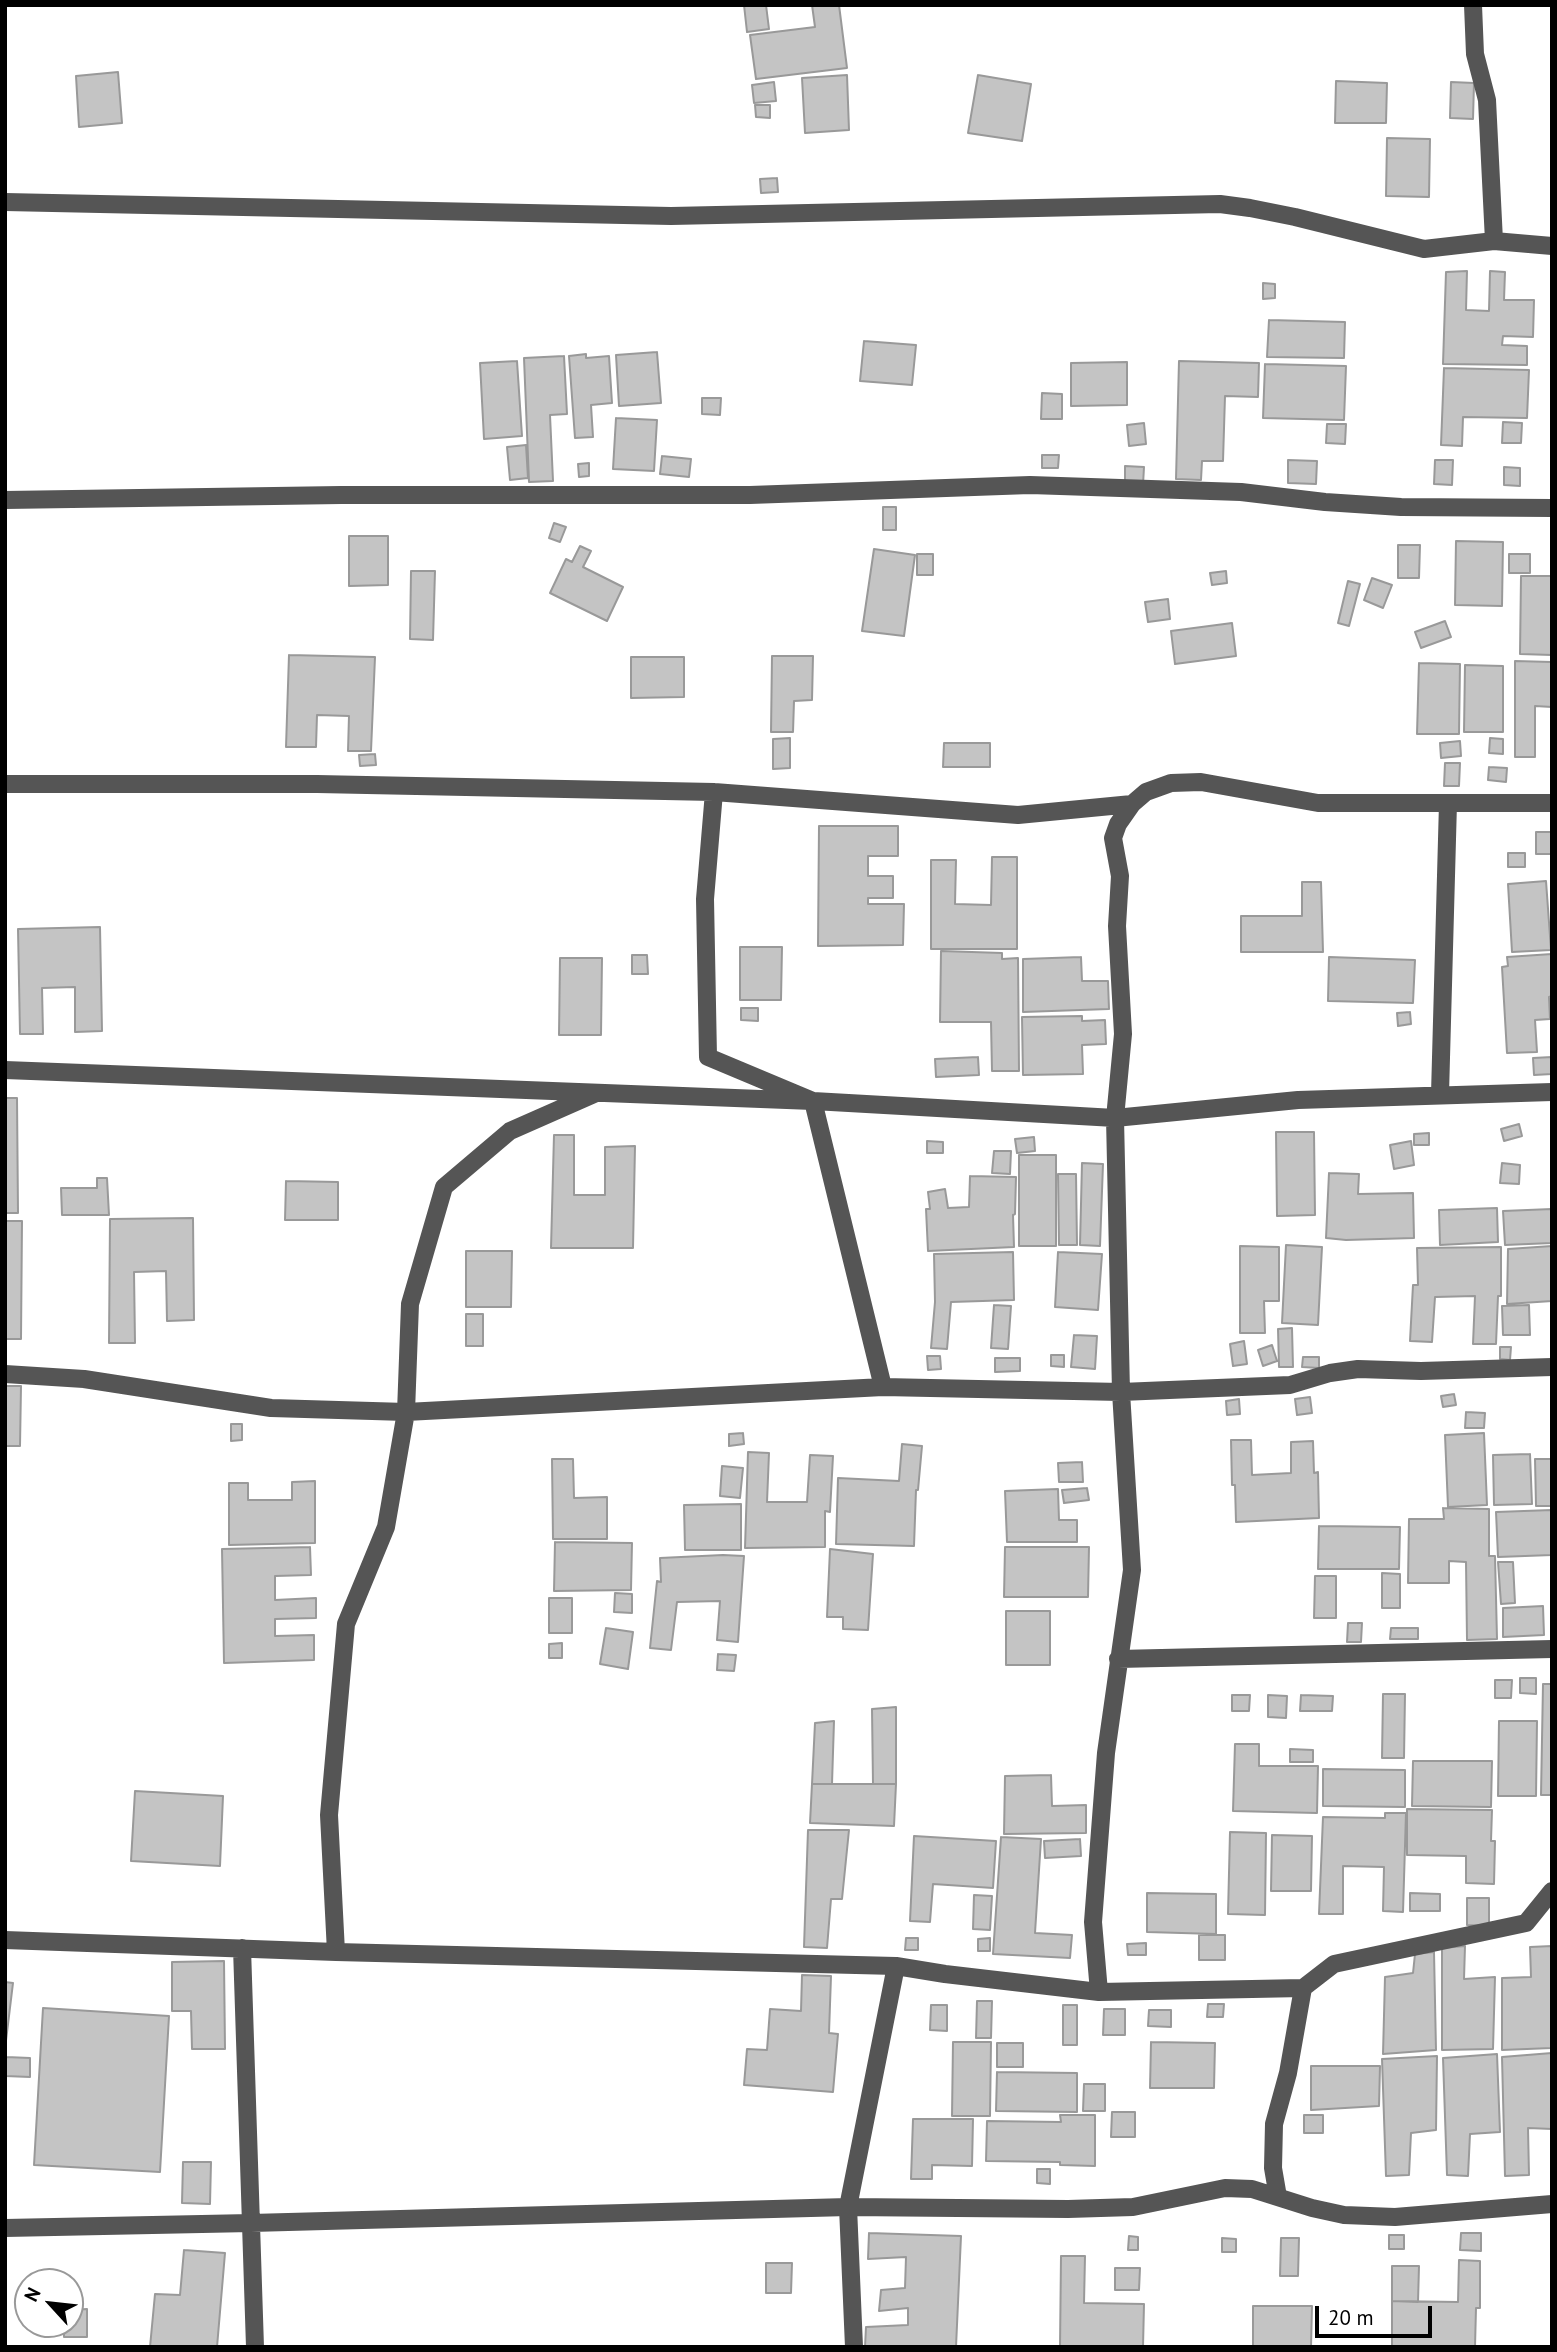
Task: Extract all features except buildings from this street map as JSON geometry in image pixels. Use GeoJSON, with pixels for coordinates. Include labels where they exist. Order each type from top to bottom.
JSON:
{"type":"FeatureCollection","features":[{"type":"Feature","properties":{"kind":"street"},"geometry":{"type":"LineString","coordinates":[[1473,5],[1475,54],[1487,100],[1494,240]]}},
{"type":"Feature","properties":{"kind":"street"},"geometry":{"type":"LineString","coordinates":[[5,202],[671,216],[1220,204],[1295,217],[1424,249],[1494,240],[1552,246]]}},
{"type":"Feature","properties":{"kind":"street"},"geometry":{"type":"LineString","coordinates":[[5,500],[341,495],[750,495],[1030,485],[1241,492],[1325,502],[1401,507],[1552,508]]}},
{"type":"Feature","properties":{"kind":"street"},"geometry":{"type":"LineString","coordinates":[[1099,1992],[1093,1922],[1106,1753],[1132,1570],[1121,1392],[1115,1118],[1123,1034],[1117,926],[1120,876],[1112,838],[1132,804],[1146,792],[1171,783],[1201,782],[1318,803],[1552,803]]}},
{"type":"Feature","properties":{"kind":"street"},"geometry":{"type":"LineString","coordinates":[[5,784],[317,784],[714,792],[1018,815],[1132,804]]}},
{"type":"Feature","properties":{"kind":"street"},"geometry":{"type":"LineString","coordinates":[[714,792],[705,899],[708,1057],[813,1101]]}},
{"type":"Feature","properties":{"kind":"street"},"geometry":{"type":"LineString","coordinates":[[1440,1094],[1448,803]]}},
{"type":"Feature","properties":{"kind":"street"},"geometry":{"type":"LineString","coordinates":[[5,1070],[813,1101],[1115,1118],[1298,1100],[1552,1092]]}},
{"type":"Feature","properties":{"kind":"street"},"geometry":{"type":"LineString","coordinates":[[335,1952],[329,1815],[346,1624],[386,1527],[405,1412],[410,1304],[444,1187],[510,1131],[597,1093]]}},
{"type":"Feature","properties":{"kind":"street"},"geometry":{"type":"LineString","coordinates":[[813,1101],[883,1387]]}},
{"type":"Feature","properties":{"kind":"street"},"geometry":{"type":"LineString","coordinates":[[5,1374],[84,1379],[271,1408],[405,1412],[883,1387],[1121,1392],[1290,1385],[1330,1373],[1358,1369],[1421,1371],[1552,1367]]}},
{"type":"Feature","properties":{"kind":"street"},"geometry":{"type":"LineString","coordinates":[[1118,1659],[1552,1650]]}},
{"type":"Feature","properties":{"kind":"street"},"geometry":{"type":"LineString","coordinates":[[5,1940],[335,1952],[896,1966],[1099,1992],[1303,1988],[1334,1964],[1526,1923],[1552,1891]]}},
{"type":"Feature","properties":{"kind":"street"},"geometry":{"type":"LineString","coordinates":[[242,1948],[255,2347]]}},
{"type":"Feature","properties":{"kind":"street"},"geometry":{"type":"LineString","coordinates":[[854,2347],[848,2207],[896,1966]]}},
{"type":"Feature","properties":{"kind":"street"},"geometry":{"type":"LineString","coordinates":[[1278,2197],[1273,2168],[1274,2124],[1288,2073],[1303,1988]]}},
{"type":"Feature","properties":{"kind":"street"},"geometry":{"type":"LineString","coordinates":[[5,2228],[251,2224],[848,2207],[1133,2207],[1225,2188],[1252,2189],[1344,2215],[1395,2217],[1552,2204]]}}]}
